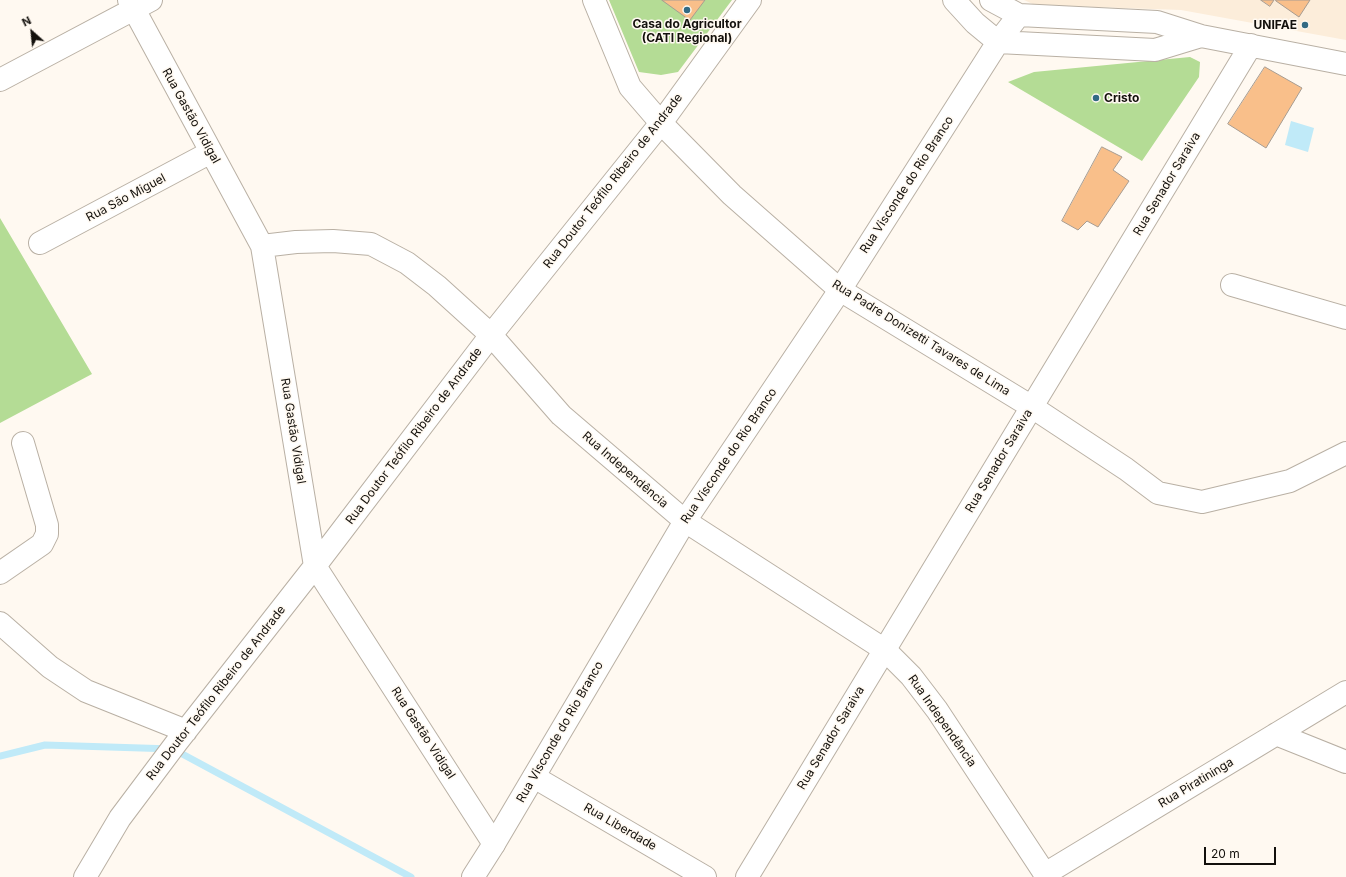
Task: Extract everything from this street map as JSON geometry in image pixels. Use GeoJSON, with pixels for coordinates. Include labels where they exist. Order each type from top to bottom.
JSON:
{"type":"FeatureCollection","features":[{"type":"Feature","properties":{"kind":"street","name":"Rua Padre Donizetti Tavares de Lima"},"geometry":{"type":"LineString","coordinates":[[594,0],[630,87],[661,123],[732,196],[840,290],[1032,407],[1126,469],[1158,493],[1202,502],[1290,481],[1346,453]]}},
{"type":"Feature","properties":{"kind":"street","name":"Rua Doutor Teófilo Ribeiro de Andrade"},"geometry":{"type":"LineString","coordinates":[[85,877],[120,818],[176,744],[239,661],[315,566],[491,335],[661,123],[750,0]]}},
{"type":"Feature","properties":{"kind":"street"},"geometry":{"type":"LineString","coordinates":[[954,0],[975,23],[998,42],[1155,50],[1201,36]]}},
{"type":"Feature","properties":{"kind":"street"},"geometry":{"type":"LineString","coordinates":[[991,0],[1019,15],[1157,22],[1201,36],[1346,64]]}},
{"type":"Feature","properties":{"kind":"street"},"geometry":{"type":"LineString","coordinates":[[0,80],[138,3]]}},
{"type":"Feature","properties":{"kind":"street","name":"Rua Gastão Vidigal"},"geometry":{"type":"LineString","coordinates":[[138,3],[211,152],[262,246],[315,566],[494,844]]}},
{"type":"Feature","properties":{"kind":"street","name":"Rua Visconde do Rio Branco"},"geometry":{"type":"LineString","coordinates":[[474,875],[534,777],[685,521],[840,290],[998,42],[1019,15]]}},
{"type":"Feature","properties":{"kind":"street","name":"Rua Senador Saraiva"},"geometry":{"type":"LineString","coordinates":[[747,877],[1251,45]]}},
{"type":"Feature","properties":{"kind":"street","name":"Rua São Miguel"},"geometry":{"type":"LineString","coordinates":[[40,243],[211,152]]}},
{"type":"Feature","properties":{"kind":"street","name":"Rua Independência"},"geometry":{"type":"LineString","coordinates":[[262,246],[296,242],[333,241],[371,244],[407,263],[437,286],[491,335],[561,415],[685,521],[885,650],[911,676],[937,710],[1046,876]]}},
{"type":"Feature","properties":{"kind":"street"},"geometry":{"type":"LineString","coordinates":[[1232,285],[1346,318]]}},
{"type":"Feature","properties":{"kind":"street"},"geometry":{"type":"LineString","coordinates":[[0,574],[42,544],[48,534],[47,525],[24,443]]}},
{"type":"Feature","properties":{"kind":"street"},"geometry":{"type":"LineString","coordinates":[[0,623],[50,667],[86,691],[176,744]]}},
{"type":"Feature","properties":{"kind":"street","name":"Rua Piratininga"},"geometry":{"type":"LineString","coordinates":[[1046,876],[1346,692]]}},
{"type":"Feature","properties":{"kind":"street"},"geometry":{"type":"LineString","coordinates":[[1276,734],[1346,762]]}},
{"type":"Feature","properties":{"kind":"street","name":"Rua Liberdade"},"geometry":{"type":"LineString","coordinates":[[534,777],[705,877]]}},
{"type":"Feature","properties":{"kind":"shaded area","name":"UNIFAE"},"geometry":{"type":"Polygon","coordinates":[[[1024,0],[1346,0],[1346,40],[1181,10],[1035,5],[1024,0]]]}},
{"type":"Feature","properties":{"kind":"green space"},"geometry":{"type":"Polygon","coordinates":[[[609,0],[732,0],[678,72],[661,75],[639,72],[609,0]]]}},
{"type":"Feature","properties":{"kind":"green space"},"geometry":{"type":"Polygon","coordinates":[[[1190,57],[1200,62],[1199,77],[1142,161],[1008,82],[1034,72],[1190,57]]]}},
{"type":"Feature","properties":{"kind":"green space"},"geometry":{"type":"Polygon","coordinates":[[[0,218],[92,374],[0,423],[0,218]]]}},
{"type":"Feature","properties":{"kind":"water"},"geometry":{"type":"Polygon","coordinates":[[[1291,121],[1314,128],[1308,152],[1285,145],[1291,121]]]}},
{"type":"Feature","properties":{"kind":"building","name":"Casa do Agricultor (CATI Regional)"},"geometry":{"type":"Polygon","coordinates":[[[662,0],[705,0],[690,20],[662,0]]]}},
{"type":"Feature","properties":{"kind":"building"},"geometry":{"type":"Polygon","coordinates":[[[1261,0],[1274,0],[1270,6],[1261,0]]]}},
{"type":"Feature","properties":{"kind":"building"},"geometry":{"type":"Polygon","coordinates":[[[1276,0],[1310,0],[1299,17],[1276,0]]]}},
{"type":"Feature","properties":{"kind":"building"},"geometry":{"type":"Polygon","coordinates":[[[1265,67],[1302,88],[1266,148],[1228,124],[1265,67]]]}},
{"type":"Feature","properties":{"kind":"building"},"geometry":{"type":"Polygon","coordinates":[[[1102,147],[1122,157],[1113,170],[1129,181],[1098,227],[1087,221],[1078,230],[1062,221],[1102,147]]]}},
{"type":"Feature","properties":{"kind":"waterway"},"geometry":{"type":"LineString","coordinates":[[0,756],[45,745],[173,749],[411,877]]}},
{"type":"Feature","properties":{"kind":"place","name":"Casa do Agricultor (CATI Regional)"},"geometry":{"type":"Point","coordinates":[687,10]}},
{"type":"Feature","properties":{"kind":"place","name":"UNIFAE"},"geometry":{"type":"Point","coordinates":[1305,25]}},
{"type":"Feature","properties":{"kind":"place","name":"Cristo"},"geometry":{"type":"Point","coordinates":[1096,98]}}]}
